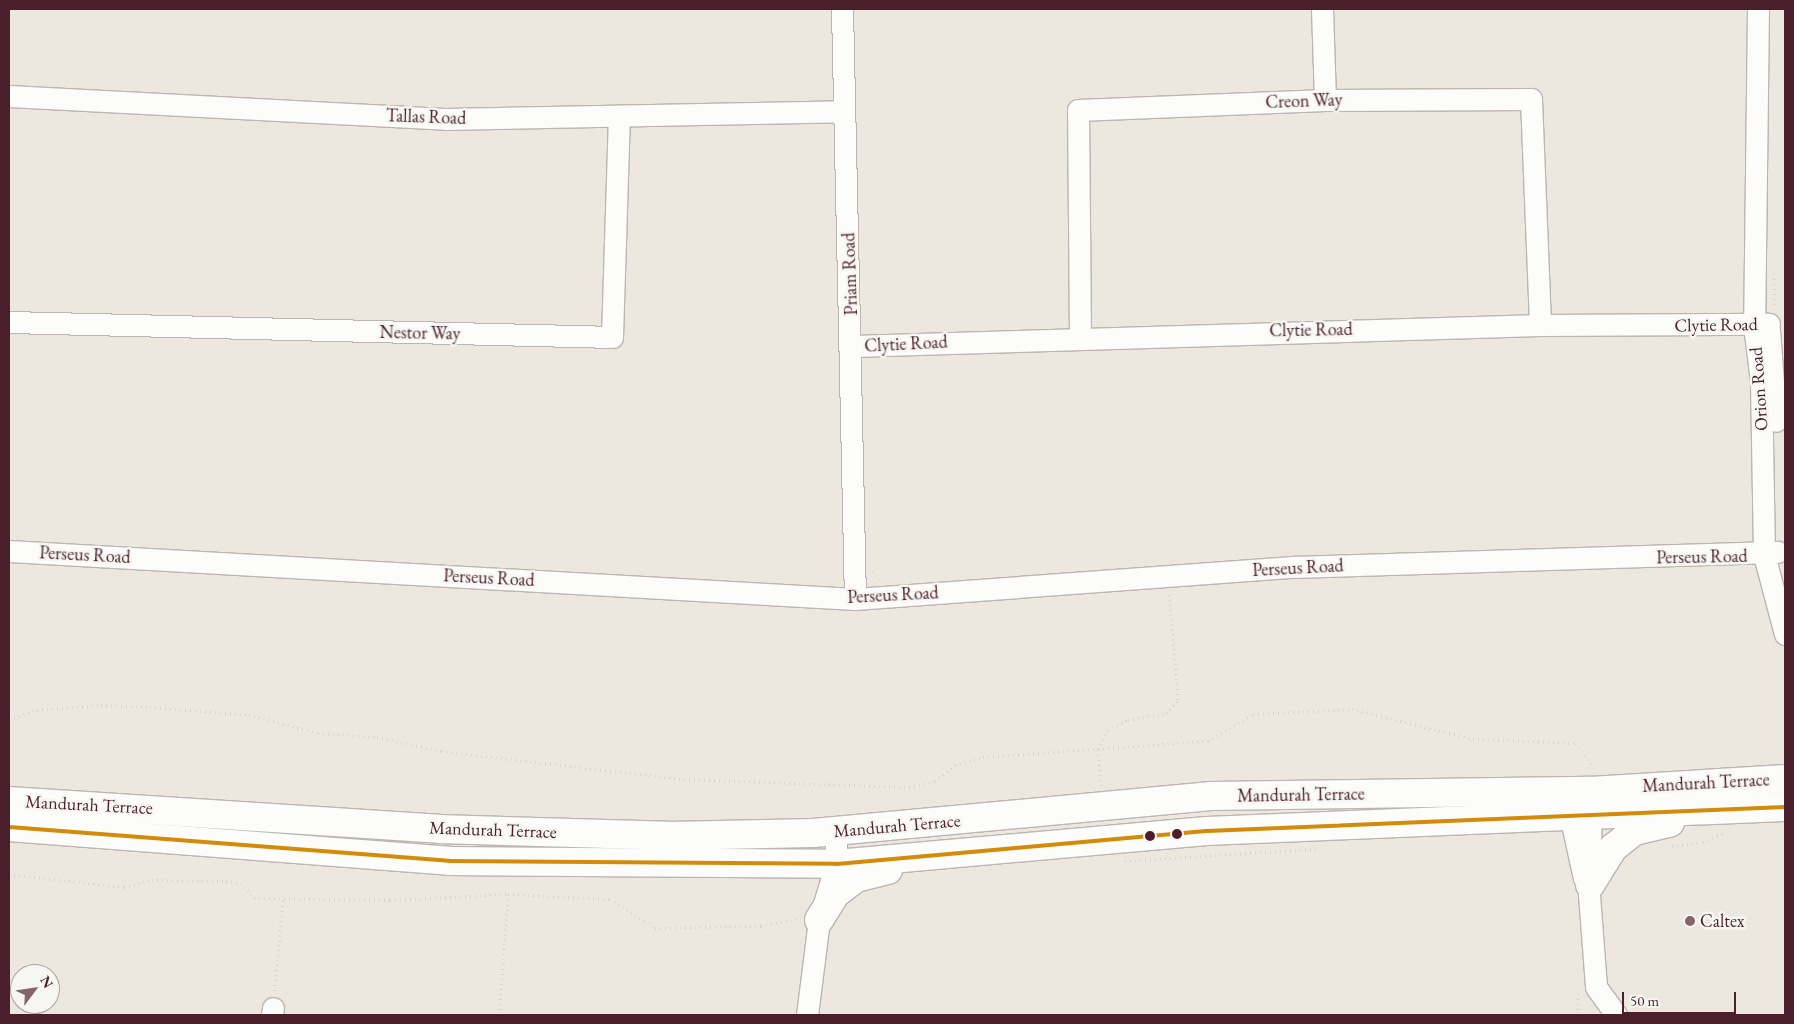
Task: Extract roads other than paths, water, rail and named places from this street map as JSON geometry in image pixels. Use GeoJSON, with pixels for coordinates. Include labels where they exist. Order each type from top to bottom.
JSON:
{"type":"FeatureCollection","features":[{"type":"Feature","properties":{"kind":"main road","name":"Mandurah Terrace"},"geometry":{"type":"LineString","coordinates":[[9,827],[449,861],[825,863],[1585,800],[1785,779]]}},
{"type":"Feature","properties":{"kind":"main road","name":"Mandurah Terrace"},"geometry":{"type":"LineString","coordinates":[[9,801],[438,829],[669,836],[825,832],[1102,809],[1211,796],[1585,800],[1701,811],[1785,807]]}},
{"type":"Feature","properties":{"kind":"main road"},"geometry":{"type":"LineString","coordinates":[[1589,890],[1613,848],[1634,831],[1701,811]]}},
{"type":"Feature","properties":{"kind":"main road"},"geometry":{"type":"LineString","coordinates":[[819,920],[835,894],[856,878],[929,855]]}},
{"type":"Feature","properties":{"kind":"street","name":"Priam Road"},"geometry":{"type":"LineString","coordinates":[[842,9],[853,346],[855,599]]}},
{"type":"Feature","properties":{"kind":"street"},"geometry":{"type":"LineString","coordinates":[[1322,9],[1326,100]]}},
{"type":"Feature","properties":{"kind":"street","name":"Orion Road"},"geometry":{"type":"LineString","coordinates":[[1758,9],[1757,110],[1753,144],[1761,325],[1774,381],[1771,554],[1785,634]]}},
{"type":"Feature","properties":{"kind":"street","name":"Tallas Road"},"geometry":{"type":"LineString","coordinates":[[9,96],[445,119],[844,111]]}},
{"type":"Feature","properties":{"kind":"street","name":"Creon Way"},"geometry":{"type":"LineString","coordinates":[[1080,336],[1078,110],[1326,100],[1531,99],[1540,325]]}},
{"type":"Feature","properties":{"kind":"street","name":"Nestor Way"},"geometry":{"type":"LineString","coordinates":[[9,322],[612,338],[619,117]]}},
{"type":"Feature","properties":{"kind":"street","name":"Clytie Road"},"geometry":{"type":"LineString","coordinates":[[853,346],[1080,336],[1540,325],[1761,325]]}},
{"type":"Feature","properties":{"kind":"street","name":"Perseus Road"},"geometry":{"type":"LineString","coordinates":[[9,551],[855,599],[1296,567],[1771,554]]}},
{"type":"Feature","properties":{"kind":"street","name":"Orion Road"},"geometry":{"type":"LineString","coordinates":[[1771,554],[1785,579]]}},
{"type":"Feature","properties":{"kind":"street"},"geometry":{"type":"LineString","coordinates":[[1585,800],[1596,986],[1616,1015]]}},
{"type":"Feature","properties":{"kind":"street"},"geometry":{"type":"LineString","coordinates":[[807,1015],[825,863],[825,832]]}},
{"type":"Feature","properties":{"kind":"place","name":"Caltex"},"geometry":{"type":"Point","coordinates":[1690,921]}}]}
